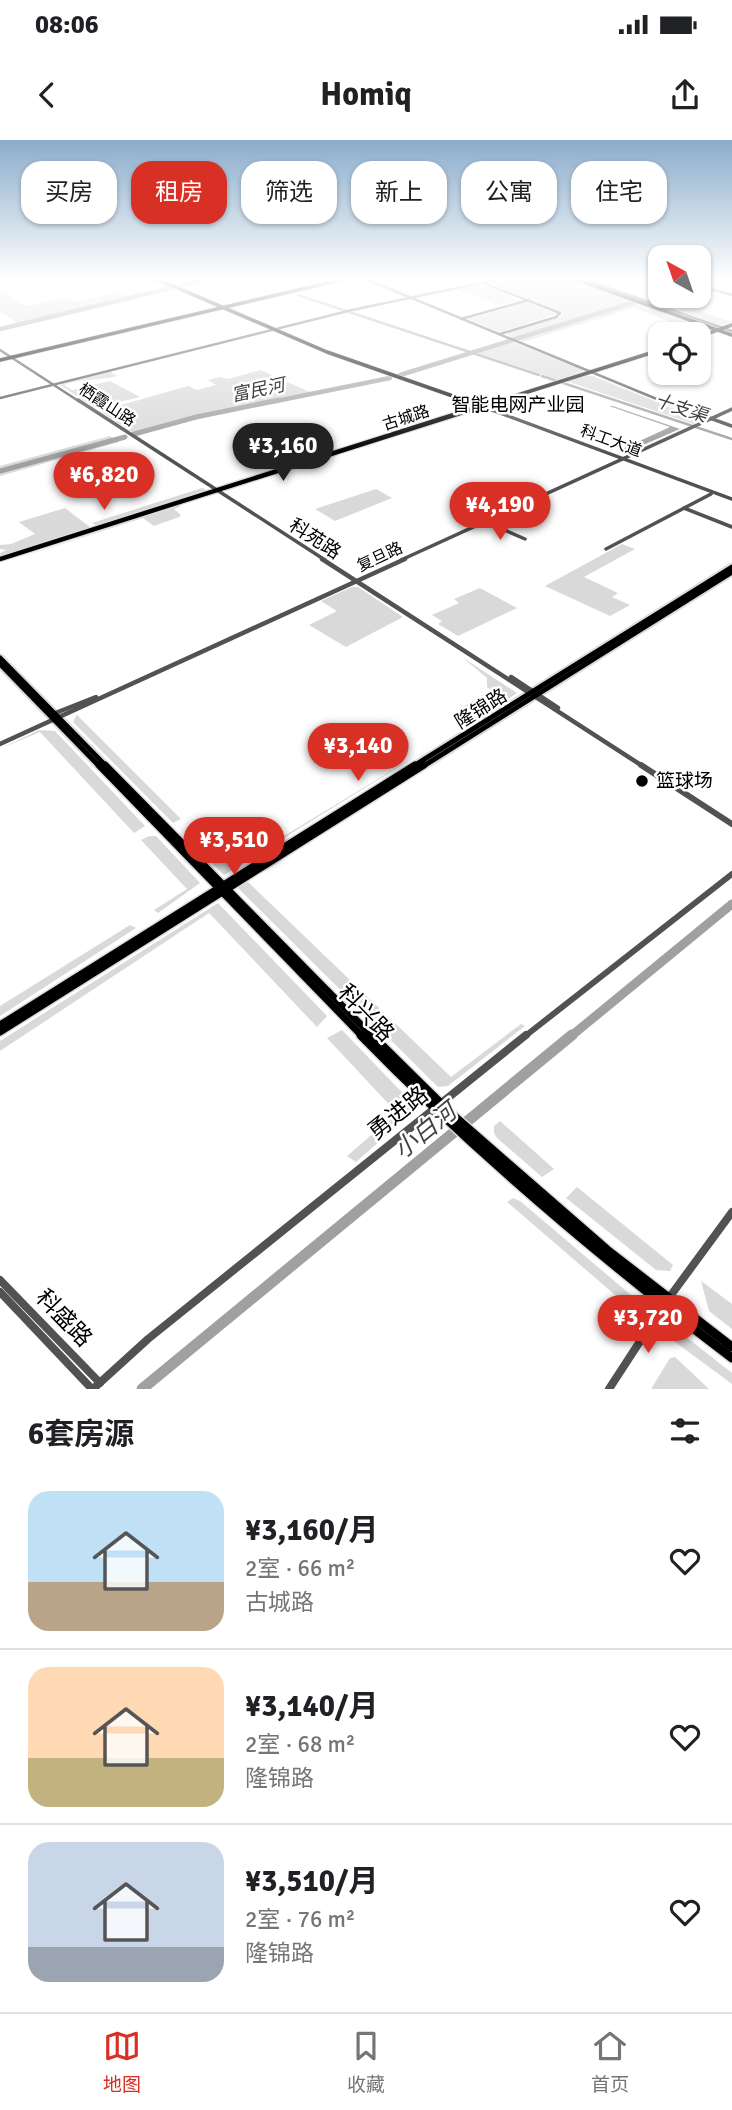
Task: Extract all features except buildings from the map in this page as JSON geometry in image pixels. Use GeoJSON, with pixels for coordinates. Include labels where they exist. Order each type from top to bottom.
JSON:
{"type":"FeatureCollection","features":[{"type":"Feature","properties":{"kind":"main road"},"geometry":{"type":"LineString","coordinates":[[0,359],[88,338]]}},
{"type":"Feature","properties":{"kind":"main road"},"geometry":{"type":"LineString","coordinates":[[296,338],[363,365],[483,406]]}},
{"type":"Feature","properties":{"kind":"main road","name":"古城路"},"geometry":{"type":"LineString","coordinates":[[0,558],[648,354]]}},
{"type":"Feature","properties":{"kind":"main road","name":"隆锦路"},"geometry":{"type":"LineString","coordinates":[[0,1025],[732,567]]}},
{"type":"Feature","properties":{"kind":"main road","name":"隆锦路"},"geometry":{"type":"LineString","coordinates":[[532,693],[732,572]]}},
{"type":"Feature","properties":{"kind":"main road","name":"科兴路"},"geometry":{"type":"LineString","coordinates":[[0,658],[437,1107],[732,1358]]}},
{"type":"Feature","properties":{"kind":"main road","name":"科兴路"},"geometry":{"type":"LineString","coordinates":[[0,664],[55,716]]}},
{"type":"Feature","properties":{"kind":"main road","name":"隆锦路"},"geometry":{"type":"LineString","coordinates":[[0,1032],[222,888]]}},
{"type":"Feature","properties":{"kind":"main road","name":"科兴路"},"geometry":{"type":"LineString","coordinates":[[665,1302],[732,1347]]}},
{"type":"Feature","properties":{"kind":"street"},"geometry":{"type":"LineString","coordinates":[[0,397],[236,338]]}},
{"type":"Feature","properties":{"kind":"street"},"geometry":{"type":"LineString","coordinates":[[508,338],[732,426]]}},
{"type":"Feature","properties":{"kind":"street","name":"栖霞山路"},"geometry":{"type":"LineString","coordinates":[[0,350],[201,481]]}},
{"type":"Feature","properties":{"kind":"street","name":"科工大道"},"geometry":{"type":"LineString","coordinates":[[483,406],[732,498]]}},
{"type":"Feature","properties":{"kind":"street","name":"复旦路"},"geometry":{"type":"LineString","coordinates":[[0,744],[55,716],[732,409]]}},
{"type":"Feature","properties":{"kind":"street","name":"科苑路"},"geometry":{"type":"LineString","coordinates":[[201,481],[732,822]]}},
{"type":"Feature","properties":{"kind":"street"},"geometry":{"type":"LineString","coordinates":[[606,549],[711,494]]}},
{"type":"Feature","properties":{"kind":"street"},"geometry":{"type":"LineString","coordinates":[[684,508],[732,527]]}},
{"type":"Feature","properties":{"kind":"street"},"geometry":{"type":"LineString","coordinates":[[486,522],[525,539]]}},
{"type":"Feature","properties":{"kind":"street","name":"勇进路"},"geometry":{"type":"LineString","coordinates":[[95,1387],[148,1339],[732,874]]}},
{"type":"Feature","properties":{"kind":"street"},"geometry":{"type":"LineString","coordinates":[[609,1389],[665,1302],[732,1212]]}},
{"type":"Feature","properties":{"kind":"street","name":"科盛路"},"geometry":{"type":"LineString","coordinates":[[0,1280],[95,1387]]}},
{"type":"Feature","properties":{"kind":"street","name":"科盛路"},"geometry":{"type":"LineString","coordinates":[[0,1292],[95,1387]]}},
{"type":"Feature","properties":{"kind":"shaded area"},"geometry":{"type":"Polygon","coordinates":[[[513,342],[584,371],[559,380],[478,353],[513,342]]]}},
{"type":"Feature","properties":{"kind":"shaded area"},"geometry":{"type":"Polygon","coordinates":[[[260,370],[310,392],[193,415],[132,432],[100,411],[188,386],[197,390],[216,385],[208,380],[219,377],[228,379],[260,370]]]}},
{"type":"Feature","properties":{"kind":"shaded area"},"geometry":{"type":"Polygon","coordinates":[[[110,372],[118,376],[64,385],[72,390],[110,381],[140,397],[95,408],[60,385],[110,372]]]}},
{"type":"Feature","properties":{"kind":"shaded area"},"geometry":{"type":"Polygon","coordinates":[[[593,376],[701,420],[694,424],[566,381],[593,376]]]}},
{"type":"Feature","properties":{"kind":"shaded area"},"geometry":{"type":"Polygon","coordinates":[[[609,406],[680,429],[627,452],[620,450],[670,427],[609,406]]]}},
{"type":"Feature","properties":{"kind":"shaded area"},"geometry":{"type":"Polygon","coordinates":[[[110,436],[119,442],[0,476],[0,466],[110,436]]]}},
{"type":"Feature","properties":{"kind":"shaded area"},"geometry":{"type":"Polygon","coordinates":[[[202,488],[206,490],[202,493],[98,526],[92,523],[202,488]]]}},
{"type":"Feature","properties":{"kind":"shaded area"},"geometry":{"type":"Polygon","coordinates":[[[376,489],[392,498],[335,521],[315,509],[376,489]]]}},
{"type":"Feature","properties":{"kind":"shaded area"},"geometry":{"type":"Polygon","coordinates":[[[179,505],[181,506],[174,509],[181,515],[179,517],[154,526],[143,518],[0,564],[179,505]]]}},
{"type":"Feature","properties":{"kind":"shaded area"},"geometry":{"type":"Polygon","coordinates":[[[65,508],[91,528],[0,556],[0,553],[7,550],[0,549],[0,545],[11,544],[35,534],[19,522],[65,508]]]}},
{"type":"Feature","properties":{"kind":"shaded area"},"geometry":{"type":"Polygon","coordinates":[[[622,544],[635,549],[584,577],[618,593],[612,597],[630,605],[610,616],[545,586],[622,544]]]}},
{"type":"Feature","properties":{"kind":"shaded area"},"geometry":{"type":"Polygon","coordinates":[[[352,587],[358,587],[403,617],[346,647],[309,625],[337,611],[321,601],[352,587]]]}},
{"type":"Feature","properties":{"kind":"shaded area"},"geometry":{"type":"Polygon","coordinates":[[[480,588],[517,608],[458,636],[438,624],[442,621],[432,615],[459,603],[454,599],[480,588]]]}},
{"type":"Feature","properties":{"kind":"shaded area"},"geometry":{"type":"Polygon","coordinates":[[[462,657],[517,693],[488,712],[472,716],[456,711],[491,690],[487,687],[487,678],[462,657]]]}},
{"type":"Feature","properties":{"kind":"shaded area"},"geometry":{"type":"Polygon","coordinates":[[[77,714],[181,819],[173,823],[73,722],[77,714]]]}},
{"type":"Feature","properties":{"kind":"shaded area"},"geometry":{"type":"Polygon","coordinates":[[[39,730],[55,731],[145,826],[134,833],[40,732],[2,748],[39,730]]]}},
{"type":"Feature","properties":{"kind":"shaded area"},"geometry":{"type":"Polygon","coordinates":[[[452,734],[224,875],[187,839],[196,834],[233,867],[452,734]]]}},
{"type":"Feature","properties":{"kind":"shaded area"},"geometry":{"type":"Polygon","coordinates":[[[156,836],[200,883],[158,913],[154,910],[187,889],[141,840],[156,836]]]}},
{"type":"Feature","properties":{"kind":"shaded area"},"geometry":{"type":"Polygon","coordinates":[[[247,881],[451,1077],[521,1024],[525,1026],[448,1086],[438,1087],[237,887],[247,881]]]}},
{"type":"Feature","properties":{"kind":"shaded area"},"geometry":{"type":"Polygon","coordinates":[[[218,903],[327,1016],[317,1027],[209,913],[0,1051],[0,1041],[218,903]]]}},
{"type":"Feature","properties":{"kind":"shaded area"},"geometry":{"type":"Polygon","coordinates":[[[130,925],[136,928],[0,1016],[0,1006],[130,925]]]}},
{"type":"Feature","properties":{"kind":"shaded area"},"geometry":{"type":"Polygon","coordinates":[[[342,1030],[417,1108],[356,1162],[347,1156],[397,1113],[327,1038],[342,1030]]]}},
{"type":"Feature","properties":{"kind":"shaded area"},"geometry":{"type":"Polygon","coordinates":[[[500,1121],[554,1169],[542,1177],[497,1138],[494,1126],[500,1121]]]}},
{"type":"Feature","properties":{"kind":"shaded area"},"geometry":{"type":"Polygon","coordinates":[[[577,1187],[673,1265],[670,1271],[656,1270],[566,1198],[577,1187]]]}},
{"type":"Feature","properties":{"kind":"shaded area"},"geometry":{"type":"Polygon","coordinates":[[[513,1198],[520,1201],[638,1301],[643,1307],[643,1319],[507,1202],[513,1198]]]}},
{"type":"Feature","properties":{"kind":"shaded area"},"geometry":{"type":"Polygon","coordinates":[[[701,1281],[732,1304],[732,1329],[709,1311],[701,1281]]]}},
{"type":"Feature","properties":{"kind":"shaded area"},"geometry":{"type":"Polygon","coordinates":[[[663,1333],[681,1333],[732,1373],[732,1384],[663,1333]]]}},
{"type":"Feature","properties":{"kind":"shaded area"},"geometry":{"type":"Polygon","coordinates":[[[675,1357],[709,1389],[651,1389],[670,1358],[675,1357]]]}},
{"type":"Feature","properties":{"kind":"waterway","name":"十支渠"},"geometry":{"type":"LineString","coordinates":[[428,338],[539,375]]}},
{"type":"Feature","properties":{"kind":"waterway","name":"富民河"},"geometry":{"type":"LineString","coordinates":[[400,375],[518,338]]}},
{"type":"Feature","properties":{"kind":"waterway","name":"十支渠"},"geometry":{"type":"LineString","coordinates":[[542,376],[732,439]]}},
{"type":"Feature","properties":{"kind":"waterway","name":"富民河"},"geometry":{"type":"LineString","coordinates":[[271,402],[390,378]]}},
{"type":"Feature","properties":{"kind":"waterway","name":"富民河"},"geometry":{"type":"LineString","coordinates":[[134,434],[196,417],[279,400]]}},
{"type":"Feature","properties":{"kind":"waterway","name":"富民河"},"geometry":{"type":"LineString","coordinates":[[0,471],[125,437]]}},
{"type":"Feature","properties":{"kind":"waterway","name":"小白河"},"geometry":{"type":"LineString","coordinates":[[570,1037],[732,904]]}},
{"type":"Feature","properties":{"kind":"waterway","name":"小白河"},"geometry":{"type":"LineString","coordinates":[[142,1389],[572,1035]]}},
{"type":"Feature","properties":{"kind":"place","name":"篮球场"},"geometry":{"type":"Point","coordinates":[642,781]}},
{"type":"Feature","properties":{"kind":"district","name":"智能电网产业园"},"geometry":{"type":"Point","coordinates":[518,405]}}]}
